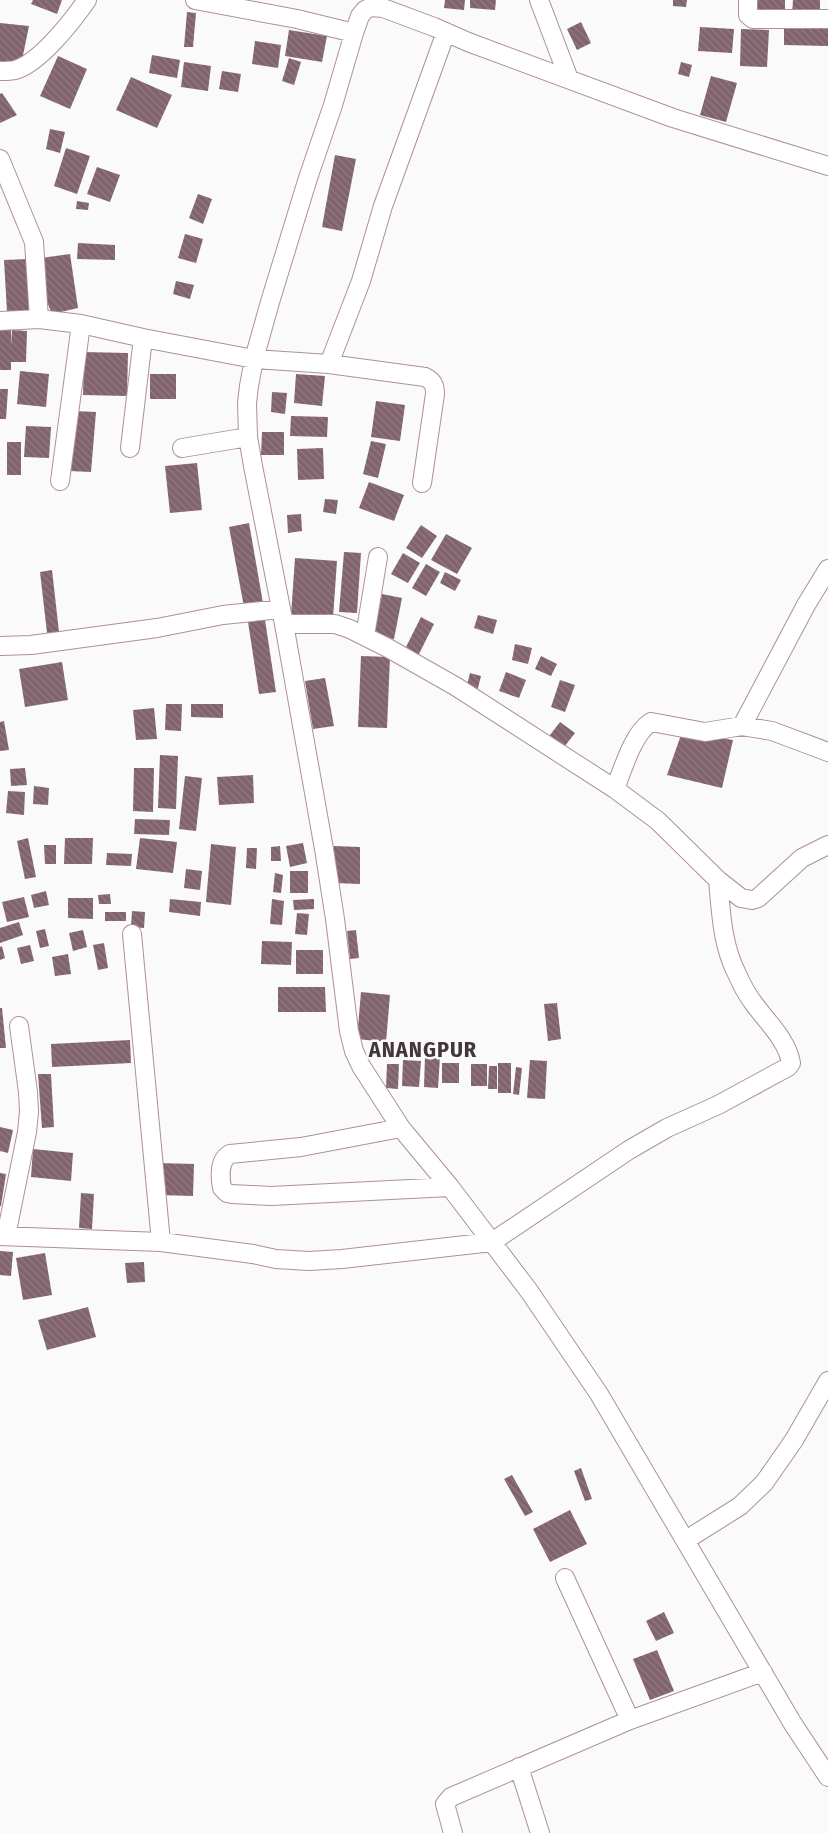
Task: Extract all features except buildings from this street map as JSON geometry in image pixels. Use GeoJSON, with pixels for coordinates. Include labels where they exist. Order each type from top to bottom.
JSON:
{"type":"FeatureCollection","features":[{"type":"Feature","properties":{"kind":"street"},"geometry":{"type":"LineString","coordinates":[[0,71],[15,70],[34,60],[69,25],[87,0]]}},
{"type":"Feature","properties":{"kind":"street"},"geometry":{"type":"LineString","coordinates":[[195,0],[297,19],[354,33]]}},
{"type":"Feature","properties":{"kind":"street"},"geometry":{"type":"LineString","coordinates":[[539,0],[569,78]]}},
{"type":"Feature","properties":{"kind":"street"},"geometry":{"type":"LineString","coordinates":[[748,0],[748,15],[753,19],[828,19]]}},
{"type":"Feature","properties":{"kind":"street"},"geometry":{"type":"LineString","coordinates":[[828,166],[673,118],[468,42],[383,8],[372,7],[365,10],[360,16],[354,33],[270,302],[248,386],[248,437],[328,875],[349,1031],[354,1051],[361,1066],[401,1128],[450,1187],[529,1291],[599,1394],[793,1724],[828,1777]]}},
{"type":"Feature","properties":{"kind":"street"},"geometry":{"type":"LineString","coordinates":[[329,364],[362,276],[383,206],[446,32]]}},
{"type":"Feature","properties":{"kind":"street"},"geometry":{"type":"LineString","coordinates":[[0,159],[34,242],[39,319]]}},
{"type":"Feature","properties":{"kind":"street"},"geometry":{"type":"LineString","coordinates":[[0,321],[39,319],[81,324],[254,359],[329,364],[425,376],[435,386],[434,406],[422,483]]}},
{"type":"Feature","properties":{"kind":"street"},"geometry":{"type":"LineString","coordinates":[[60,481],[81,324]]}},
{"type":"Feature","properties":{"kind":"street"},"geometry":{"type":"LineString","coordinates":[[130,448],[143,338]]}},
{"type":"Feature","properties":{"kind":"street"},"geometry":{"type":"LineString","coordinates":[[182,448],[248,437]]}},
{"type":"Feature","properties":{"kind":"street"},"geometry":{"type":"LineString","coordinates":[[365,636],[378,557]]}},
{"type":"Feature","properties":{"kind":"street"},"geometry":{"type":"LineString","coordinates":[[742,726],[806,605],[828,569]]}},
{"type":"Feature","properties":{"kind":"street"},"geometry":{"type":"LineString","coordinates":[[0,646],[31,645],[147,630],[223,615],[282,617],[335,624],[365,636],[455,686],[615,789],[658,821],[718,880],[741,898],[752,900],[758,898],[802,858],[828,845]]}},
{"type":"Feature","properties":{"kind":"street"},"geometry":{"type":"LineString","coordinates":[[615,789],[638,736],[646,725],[651,722],[705,732],[742,726],[772,731],[828,752]]}},
{"type":"Feature","properties":{"kind":"street"},"geometry":{"type":"LineString","coordinates":[[19,1026],[29,1112],[27,1132],[3,1236],[161,1242],[253,1254],[276,1259],[310,1260],[360,1257],[492,1242],[629,1150],[667,1128],[718,1105],[788,1067],[790,1063],[786,1050],[775,1031],[752,1001],[731,961],[722,924],[718,880]]}},
{"type":"Feature","properties":{"kind":"street"},"geometry":{"type":"LineString","coordinates":[[132,934],[161,1242]]}},
{"type":"Feature","properties":{"kind":"street"},"geometry":{"type":"LineString","coordinates":[[401,1128],[301,1147],[230,1154],[222,1161],[222,1188],[227,1193],[232,1194],[271,1196],[450,1187]]}},
{"type":"Feature","properties":{"kind":"street"},"geometry":{"type":"LineString","coordinates":[[686,1540],[740,1506],[764,1483],[794,1440],[828,1381]]}},
{"type":"Feature","properties":{"kind":"street"},"geometry":{"type":"LineString","coordinates":[[565,1578],[630,1720]]}},
{"type":"Feature","properties":{"kind":"street"},"geometry":{"type":"LineString","coordinates":[[453,1833],[445,1810],[447,1800],[451,1797],[630,1720],[763,1672]]}},
{"type":"Feature","properties":{"kind":"street"},"geometry":{"type":"LineString","coordinates":[[519,1768],[540,1833]]}},
{"type":"Feature","properties":{"kind":"district","name":"ANANGPUR"},"geometry":{"type":"Point","coordinates":[423,1049]}}]}
